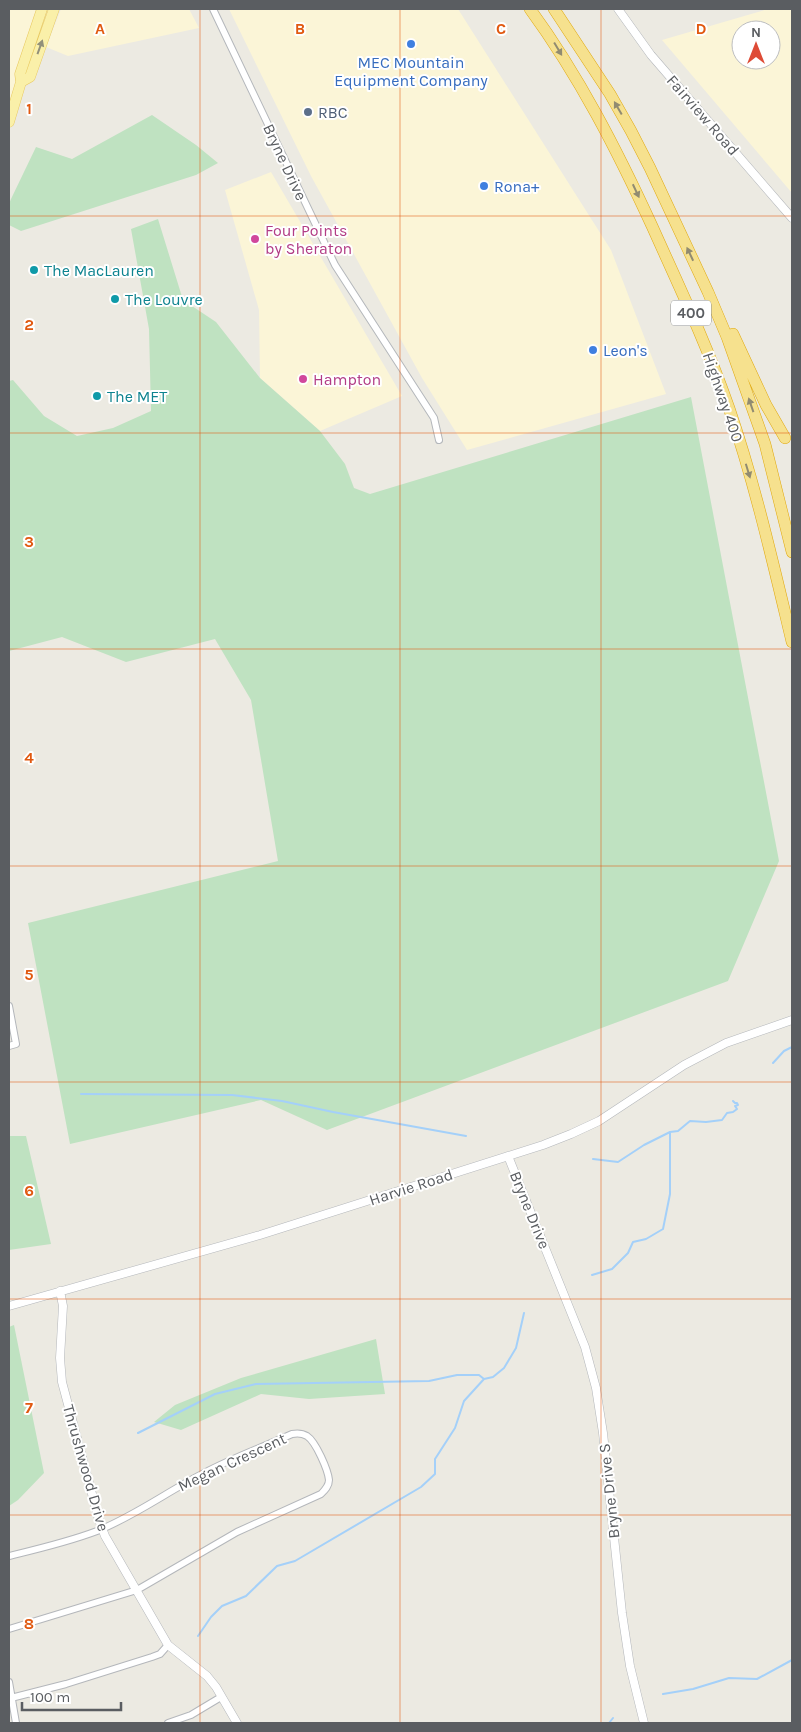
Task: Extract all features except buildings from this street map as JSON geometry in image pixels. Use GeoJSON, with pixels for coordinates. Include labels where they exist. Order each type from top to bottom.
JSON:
{"type":"FeatureCollection","features":[{"type":"Feature","properties":{"kind":"highway","name":"Highway 400"},"geometry":{"type":"LineString","coordinates":[[554,9],[610,94],[631,131],[708,292],[727,337],[764,444],[792,552]]}},
{"type":"Feature","properties":{"kind":"highway","name":"Highway 400"},"geometry":{"type":"LineString","coordinates":[[530,10],[554,42],[615,148],[702,337],[729,409],[762,516],[792,642]]}},
{"type":"Feature","properties":{"kind":"highway"},"geometry":{"type":"LineString","coordinates":[[708,292],[728,323],[766,406],[785,438]]}},
{"type":"Feature","properties":{"kind":"main road"},"geometry":{"type":"LineString","coordinates":[[9,122],[21,82],[20,74],[42,9]]}},
{"type":"Feature","properties":{"kind":"main road"},"geometry":{"type":"LineString","coordinates":[[21,82],[30,77],[54,9]]}},
{"type":"Feature","properties":{"kind":"street","name":"Bryne Drive"},"geometry":{"type":"LineString","coordinates":[[212,9],[334,265],[434,418],[439,440]]}},
{"type":"Feature","properties":{"kind":"street","name":"Fairview Road"},"geometry":{"type":"LineString","coordinates":[[618,9],[651,55],[792,218]]}},
{"type":"Feature","properties":{"kind":"street"},"geometry":{"type":"LineString","coordinates":[[9,1006],[16,1044],[9,1046]]}},
{"type":"Feature","properties":{"kind":"street","name":"Harvie Road"},"geometry":{"type":"LineString","coordinates":[[9,1306],[260,1235],[508,1156],[570,1134],[599,1121],[684,1065],[726,1043],[792,1020]]}},
{"type":"Feature","properties":{"kind":"street","name":"Bryne Drive"},"geometry":{"type":"LineString","coordinates":[[508,1156],[552,1264]]}},
{"type":"Feature","properties":{"kind":"street","name":"Bryne Drive S"},"geometry":{"type":"LineString","coordinates":[[552,1264],[584,1347],[596,1388],[603,1432],[622,1613],[630,1666],[644,1723]]}},
{"type":"Feature","properties":{"kind":"street","name":"Thrushwood Drive"},"geometry":{"type":"LineString","coordinates":[[60,1291],[63,1306],[60,1358],[62,1382],[102,1529],[168,1645],[207,1676],[236,1723]]}},
{"type":"Feature","properties":{"kind":"street","name":"Megan Crescent"},"geometry":{"type":"LineString","coordinates":[[102,1529],[133,1514],[152,1501],[206,1472],[292,1434],[301,1434],[309,1437],[314,1442],[329,1479],[326,1488],[321,1494],[237,1532],[138,1590]]}},
{"type":"Feature","properties":{"kind":"street"},"geometry":{"type":"LineString","coordinates":[[9,1556],[43,1548],[102,1529]]}},
{"type":"Feature","properties":{"kind":"street"},"geometry":{"type":"LineString","coordinates":[[9,1629],[138,1590]]}},
{"type":"Feature","properties":{"kind":"street"},"geometry":{"type":"LineString","coordinates":[[11,1698],[66,1684],[152,1657],[160,1654],[168,1645]]}},
{"type":"Feature","properties":{"kind":"street"},"geometry":{"type":"LineString","coordinates":[[9,1682],[16,1723]]}},
{"type":"Feature","properties":{"kind":"street"},"geometry":{"type":"LineString","coordinates":[[168,1723],[191,1715],[221,1697]]}},
{"type":"Feature","properties":{"kind":"shaded area"},"geometry":{"type":"Polygon","coordinates":[[[9,9],[47,9],[9,122],[9,9]]]}},
{"type":"Feature","properties":{"kind":"shaded area"},"geometry":{"type":"Polygon","coordinates":[[[61,9],[189,9],[199,28],[68,56],[46,47],[61,9]]]}},
{"type":"Feature","properties":{"kind":"shaded area"},"geometry":{"type":"Polygon","coordinates":[[[229,9],[458,9],[611,250],[666,394],[467,450],[422,378],[311,176],[229,9]]]}},
{"type":"Feature","properties":{"kind":"shaded area"},"geometry":{"type":"Polygon","coordinates":[[[768,9],[792,9],[792,193],[662,40],[768,9]]]}},
{"type":"Feature","properties":{"kind":"shaded area"},"geometry":{"type":"Polygon","coordinates":[[[271,172],[402,396],[320,431],[260,378],[259,310],[225,190],[271,172]]]}},
{"type":"Feature","properties":{"kind":"green space"},"geometry":{"type":"Polygon","coordinates":[[[152,115],[196,145],[218,163],[196,175],[21,231],[9,225],[9,204],[36,147],[72,159],[152,115]]]}},
{"type":"Feature","properties":{"kind":"green space"},"geometry":{"type":"Polygon","coordinates":[[[158,219],[183,300],[216,322],[260,378],[320,431],[345,464],[354,488],[370,494],[691,397],[779,861],[728,981],[327,1130],[261,1100],[70,1144],[28,923],[278,861],[251,700],[215,639],[126,662],[62,637],[9,651],[9,381],[13,380],[44,416],[77,436],[113,428],[151,411],[149,329],[131,229],[158,219]]]}},
{"type":"Feature","properties":{"kind":"green space"},"geometry":{"type":"Polygon","coordinates":[[[9,1136],[26,1136],[51,1244],[9,1250],[9,1136]]]}},
{"type":"Feature","properties":{"kind":"green space"},"geometry":{"type":"Polygon","coordinates":[[[14,1325],[44,1473],[18,1500],[9,1506],[9,1327],[14,1325]]]}},
{"type":"Feature","properties":{"kind":"green space"},"geometry":{"type":"Polygon","coordinates":[[[376,1339],[385,1394],[309,1399],[261,1394],[181,1430],[154,1422],[175,1405],[241,1378],[376,1339]]]}},
{"type":"Feature","properties":{"kind":"waterway"},"geometry":{"type":"LineString","coordinates":[[773,1063],[784,1051],[792,1047]]}},
{"type":"Feature","properties":{"kind":"waterway"},"geometry":{"type":"LineString","coordinates":[[81,1094],[232,1095],[282,1101],[466,1136]]}},
{"type":"Feature","properties":{"kind":"waterway"},"geometry":{"type":"LineString","coordinates":[[593,1159],[618,1162],[644,1145],[670,1132],[678,1131],[690,1121],[722,1120],[727,1113],[737,1109],[735,1106],[738,1105],[733,1101]]}},
{"type":"Feature","properties":{"kind":"waterway"},"geometry":{"type":"LineString","coordinates":[[592,1275],[612,1269],[628,1253],[633,1242],[646,1239],[663,1229],[670,1194],[670,1132]]}},
{"type":"Feature","properties":{"kind":"waterway"},"geometry":{"type":"LineString","coordinates":[[198,1636],[211,1617],[222,1606],[246,1596],[277,1566],[295,1561],[421,1487],[435,1474],[435,1459],[455,1428],[464,1401],[484,1379],[493,1377],[504,1368],[516,1348],[524,1313]]}},
{"type":"Feature","properties":{"kind":"waterway"},"geometry":{"type":"LineString","coordinates":[[138,1433],[215,1394],[256,1384],[429,1381],[457,1375],[479,1375],[484,1379]]}},
{"type":"Feature","properties":{"kind":"waterway"},"geometry":{"type":"LineString","coordinates":[[663,1694],[693,1689],[729,1678],[757,1679],[792,1660]]}},
{"type":"Feature","properties":{"kind":"waterway"},"geometry":{"type":"LineString","coordinates":[[609,1723],[613,1718]]}},
{"type":"Feature","properties":{"kind":"place","name":"MEC Mountain Equipment Company"},"geometry":{"type":"Point","coordinates":[411,44]}},
{"type":"Feature","properties":{"kind":"place","name":"RBC"},"geometry":{"type":"Point","coordinates":[308,112]}},
{"type":"Feature","properties":{"kind":"place","name":"Rona+"},"geometry":{"type":"Point","coordinates":[484,186]}},
{"type":"Feature","properties":{"kind":"place","name":"Four Points by Sheraton"},"geometry":{"type":"Point","coordinates":[255,239]}},
{"type":"Feature","properties":{"kind":"place","name":"The MacLauren"},"geometry":{"type":"Point","coordinates":[34,270]}},
{"type":"Feature","properties":{"kind":"place","name":"The Louvre"},"geometry":{"type":"Point","coordinates":[115,299]}},
{"type":"Feature","properties":{"kind":"place","name":"Leon's"},"geometry":{"type":"Point","coordinates":[593,350]}},
{"type":"Feature","properties":{"kind":"place","name":"Hampton"},"geometry":{"type":"Point","coordinates":[303,379]}},
{"type":"Feature","properties":{"kind":"place","name":"The MET"},"geometry":{"type":"Point","coordinates":[97,396]}}]}
